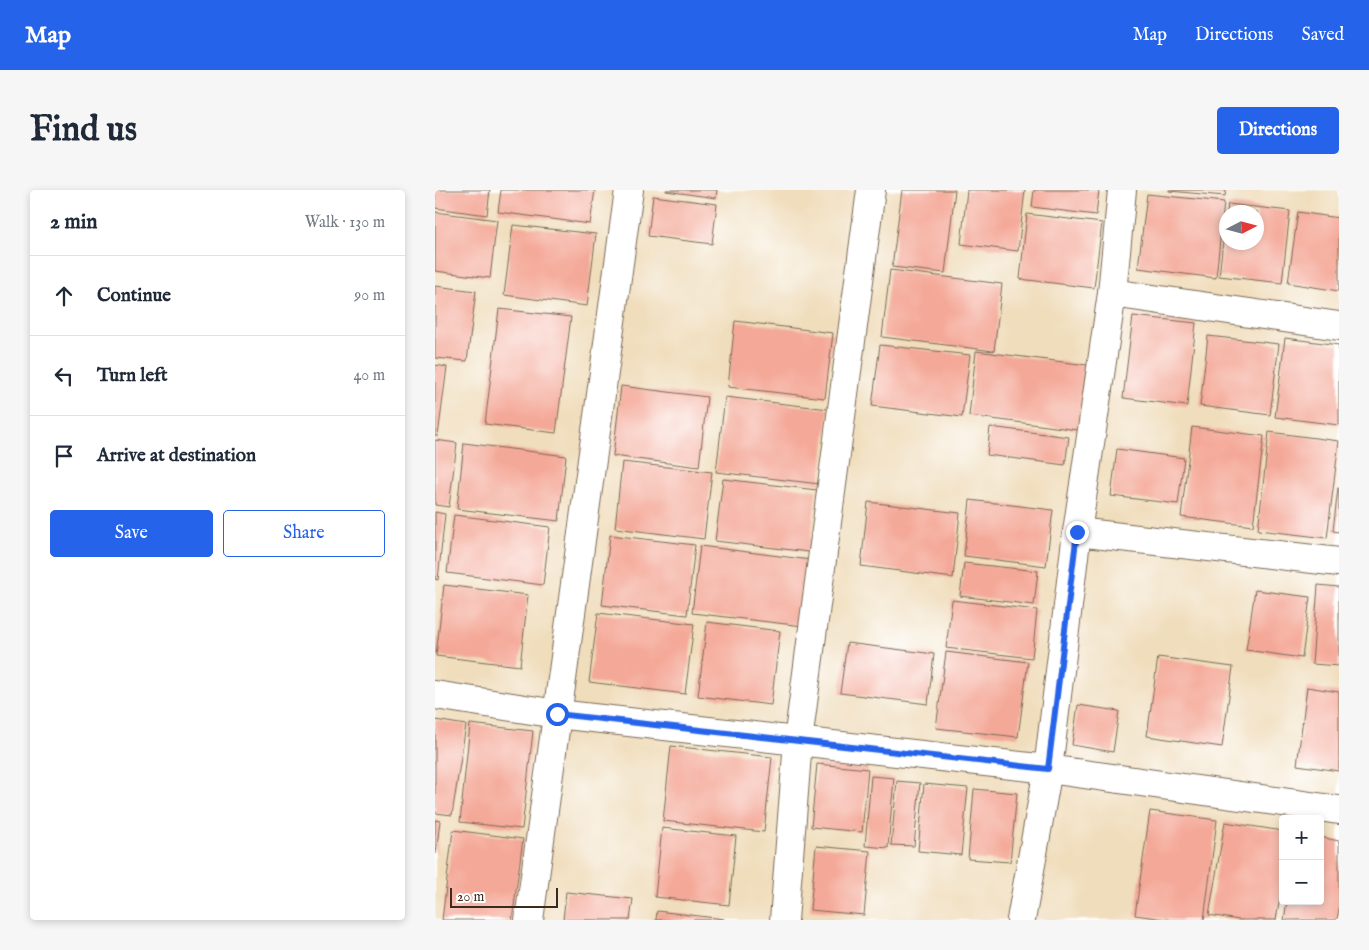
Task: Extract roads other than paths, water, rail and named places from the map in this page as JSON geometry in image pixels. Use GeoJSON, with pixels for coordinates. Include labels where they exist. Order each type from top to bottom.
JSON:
{"type":"FeatureCollection","features":[{"type":"Feature","properties":{"kind":"street"},"geometry":{"type":"LineString","coordinates":[[529,920],[629,190]]}},
{"type":"Feature","properties":{"kind":"street"},"geometry":{"type":"LineString","coordinates":[[784,920],[798,742],[871,190]]}},
{"type":"Feature","properties":{"kind":"street"},"geometry":{"type":"LineString","coordinates":[[1021,920],[1048,769],[1077,532],[1112,293],[1122,190]]}},
{"type":"Feature","properties":{"kind":"street"},"geometry":{"type":"LineString","coordinates":[[1112,293],[1339,326]]}},
{"type":"Feature","properties":{"kind":"street"},"geometry":{"type":"LineString","coordinates":[[1077,532],[1339,562]]}},
{"type":"Feature","properties":{"kind":"street"},"geometry":{"type":"LineString","coordinates":[[435,695],[557,714],[1048,769],[1339,810]]}}]}
